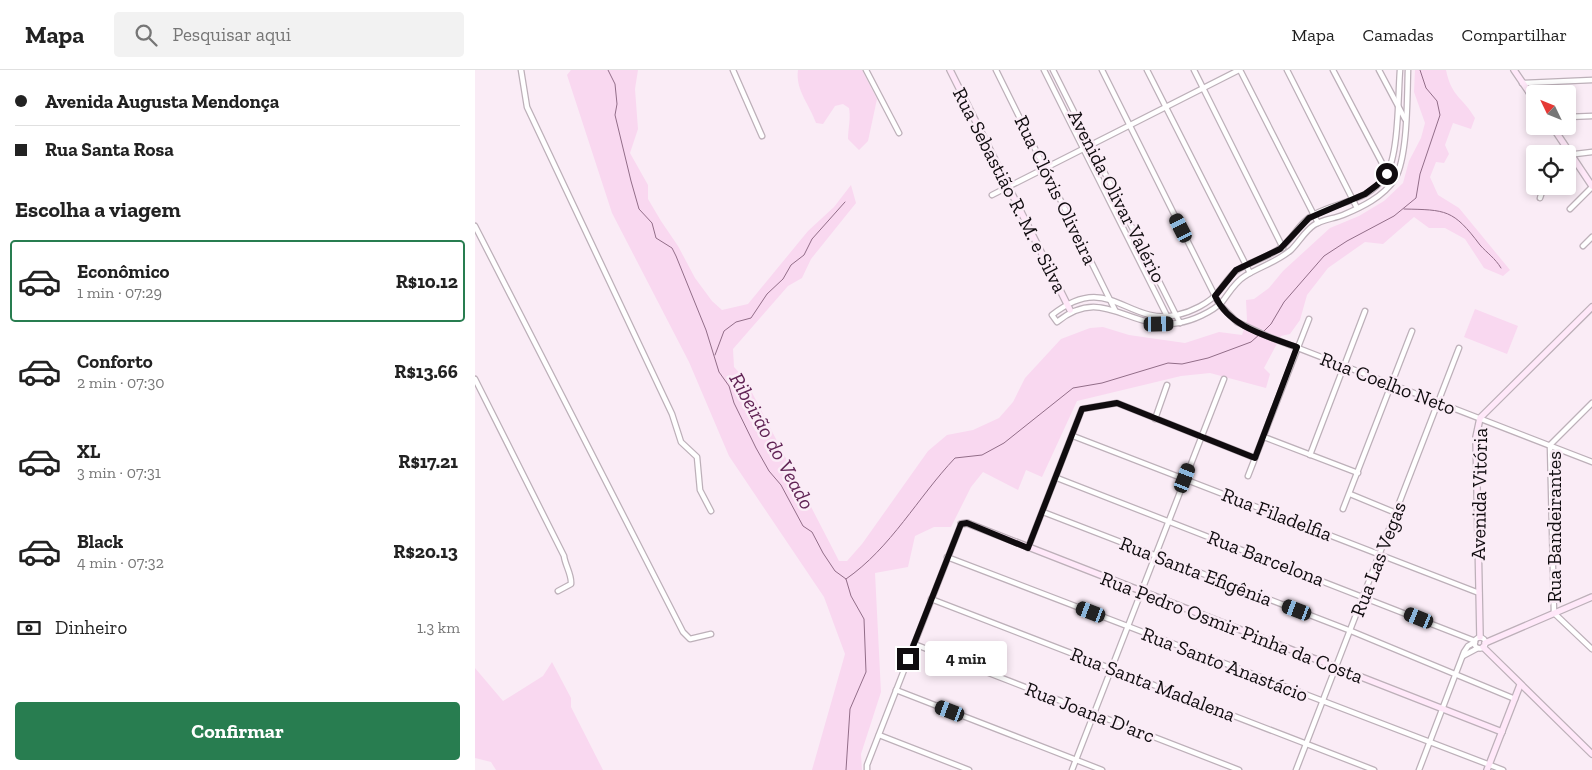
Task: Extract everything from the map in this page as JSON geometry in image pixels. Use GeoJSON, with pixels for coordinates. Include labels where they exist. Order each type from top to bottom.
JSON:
{"type":"FeatureCollection","features":[{"type":"Feature","properties":{"kind":"street"},"geometry":{"type":"LineString","coordinates":[[521,70],[527,106],[672,414],[681,442],[697,457],[700,490],[711,511]]}},
{"type":"Feature","properties":{"kind":"street"},"geometry":{"type":"LineString","coordinates":[[733,70],[762,136]]}},
{"type":"Feature","properties":{"kind":"street"},"geometry":{"type":"LineString","coordinates":[[866,70],[899,133]]}},
{"type":"Feature","properties":{"kind":"street","name":"Rua Sebastião R. M. e Silva"},"geometry":{"type":"LineString","coordinates":[[950,70],[1070,310]]}},
{"type":"Feature","properties":{"kind":"street","name":"Rua Clóvis Oliveira"},"geometry":{"type":"LineString","coordinates":[[996,70],[1116,311]]}},
{"type":"Feature","properties":{"kind":"street"},"geometry":{"type":"LineString","coordinates":[[1044,70],[1171,324]]}},
{"type":"Feature","properties":{"kind":"street","name":"Avenida Olivar Valério"},"geometry":{"type":"LineString","coordinates":[[1053,70],[1180,323]]}},
{"type":"Feature","properties":{"kind":"street","name":"Rua Coelho Neto"},"geometry":{"type":"LineString","coordinates":[[1102,70],[1219,304],[1237,322],[1254,331],[1592,462]]}},
{"type":"Feature","properties":{"kind":"street"},"geometry":{"type":"LineString","coordinates":[[1147,70],[1250,273]]}},
{"type":"Feature","properties":{"kind":"street"},"geometry":{"type":"LineString","coordinates":[[1194,70],[1286,254]]}},
{"type":"Feature","properties":{"kind":"street"},"geometry":{"type":"LineString","coordinates":[[993,195],[1240,70],[1318,223]]}},
{"type":"Feature","properties":{"kind":"street"},"geometry":{"type":"LineString","coordinates":[[1287,70],[1357,208]]}},
{"type":"Feature","properties":{"kind":"street"},"geometry":{"type":"LineString","coordinates":[[1333,70],[1392,182]]}},
{"type":"Feature","properties":{"kind":"street"},"geometry":{"type":"LineString","coordinates":[[1379,70],[1405,119]]}},
{"type":"Feature","properties":{"kind":"street"},"geometry":{"type":"LineString","coordinates":[[1400,70],[1393,158],[1387,174],[1373,188],[1352,200],[1313,215],[1283,246],[1233,274],[1215,296],[1190,310],[1176,315],[1153,315],[1109,298],[1096,296],[1067,304],[1052,315],[1057,322],[1070,310],[1093,305],[1145,322],[1171,324],[1193,319],[1219,304],[1239,280],[1286,254],[1308,230],[1318,223],[1357,208],[1379,196],[1392,182],[1402,160],[1408,70]]}},
{"type":"Feature","properties":{"kind":"street"},"geometry":{"type":"LineString","coordinates":[[1515,70],[1526,89]]}},
{"type":"Feature","properties":{"kind":"street"},"geometry":{"type":"LineString","coordinates":[[1522,83],[1592,80]]}},
{"type":"Feature","properties":{"kind":"street"},"geometry":{"type":"LineString","coordinates":[[1576,117],[1592,116]]}},
{"type":"Feature","properties":{"kind":"street"},"geometry":{"type":"LineString","coordinates":[[1576,153],[1592,152]]}},
{"type":"Feature","properties":{"kind":"street"},"geometry":{"type":"LineString","coordinates":[[1570,209],[1592,186],[1576,164]]}},
{"type":"Feature","properties":{"kind":"street"},"geometry":{"type":"LineString","coordinates":[[475,226],[683,632],[690,639],[711,634]]}},
{"type":"Feature","properties":{"kind":"street"},"geometry":{"type":"LineString","coordinates":[[1583,246],[1592,237]]}},
{"type":"Feature","properties":{"kind":"street","name":"Avenida Vitória"},"geometry":{"type":"LineString","coordinates":[[1477,640],[1479,593],[1476,437],[1480,418],[1592,307]]}},
{"type":"Feature","properties":{"kind":"street"},"geometry":{"type":"LineString","coordinates":[[1310,455],[1365,311]]}},
{"type":"Feature","properties":{"kind":"street"},"geometry":{"type":"LineString","coordinates":[[1248,476],[1309,319]]}},
{"type":"Feature","properties":{"kind":"street"},"geometry":{"type":"LineString","coordinates":[[1343,509],[1413,331]]}},
{"type":"Feature","properties":{"kind":"street","name":"Rua Las Vegas"},"geometry":{"type":"LineString","coordinates":[[1296,770],[1459,348]]}},
{"type":"Feature","properties":{"kind":"street"},"geometry":{"type":"LineString","coordinates":[[475,378],[564,556],[571,584],[558,591]]}},
{"type":"Feature","properties":{"kind":"street"},"geometry":{"type":"LineString","coordinates":[[1072,770],[1224,379]]}},
{"type":"Feature","properties":{"kind":"street"},"geometry":{"type":"LineString","coordinates":[[1155,418],[1167,385]]}},
{"type":"Feature","properties":{"kind":"street"},"geometry":{"type":"LineString","coordinates":[[1028,548],[1057,478],[1082,409],[1117,403],[1255,458]]}},
{"type":"Feature","properties":{"kind":"street","name":"Rua Bandeirantes"},"geometry":{"type":"LineString","coordinates":[[1592,403],[1550,446],[1554,613],[1592,650]]}},
{"type":"Feature","properties":{"kind":"street","name":"Rua Filadelfia"},"geometry":{"type":"LineString","coordinates":[[1073,436],[1479,593]]}},
{"type":"Feature","properties":{"kind":"street"},"geometry":{"type":"LineString","coordinates":[[1264,437],[1358,473]]}},
{"type":"Feature","properties":{"kind":"street","name":"Rua Barcelona"},"geometry":{"type":"LineString","coordinates":[[1057,478],[1477,640]]}},
{"type":"Feature","properties":{"kind":"street"},"geometry":{"type":"LineString","coordinates":[[1350,494],[1396,513]]}},
{"type":"Feature","properties":{"kind":"street","name":"Rua Santa Efigênia"},"geometry":{"type":"LineString","coordinates":[[1043,512],[1351,631],[1515,699]]}},
{"type":"Feature","properties":{"kind":"street","name":"Rua Pedro Osmir Pinha da Costa"},"geometry":{"type":"LineString","coordinates":[[961,524],[967,523],[1502,732]]}},
{"type":"Feature","properties":{"kind":"street"},"geometry":{"type":"LineString","coordinates":[[867,770],[867,765],[961,524]]}},
{"type":"Feature","properties":{"kind":"street","name":"Rua Santo Anastácio"},"geometry":{"type":"LineString","coordinates":[[947,558],[1488,767],[1503,770]]}},
{"type":"Feature","properties":{"kind":"street"},"geometry":{"type":"LineString","coordinates":[[1463,656],[1592,597]]}},
{"type":"Feature","properties":{"kind":"street","name":"Rua Santa Madalena"},"geometry":{"type":"LineString","coordinates":[[931,598],[1374,770]]}},
{"type":"Feature","properties":{"kind":"street"},"geometry":{"type":"LineString","coordinates":[[1477,640],[1482,646]]}},
{"type":"Feature","properties":{"kind":"street"},"geometry":{"type":"LineString","coordinates":[[1477,640],[1520,685],[1592,754]]}},
{"type":"Feature","properties":{"kind":"street"},"geometry":{"type":"LineString","coordinates":[[1419,770],[1463,656],[1468,646],[1477,640]]}},
{"type":"Feature","properties":{"kind":"street","name":"Rua Joana D'arc"},"geometry":{"type":"LineString","coordinates":[[914,644],[1239,770]]}},
{"type":"Feature","properties":{"kind":"street"},"geometry":{"type":"LineString","coordinates":[[1488,767],[1520,685]]}},
{"type":"Feature","properties":{"kind":"street"},"geometry":{"type":"LineString","coordinates":[[896,690],[1102,770]]}},
{"type":"Feature","properties":{"kind":"street"},"geometry":{"type":"LineString","coordinates":[[879,735],[969,770]]}},
{"type":"Feature","properties":{"kind":"shaded area"},"geometry":{"type":"Polygon","coordinates":[[[571,70],[638,70],[635,89],[638,129],[630,153],[648,185],[648,199],[678,246],[695,278],[712,301],[722,310],[748,304],[808,231],[834,207],[851,185],[856,203],[811,259],[802,278],[788,286],[733,349],[734,367],[745,379],[839,561],[847,561],[862,544],[928,451],[947,435],[973,430],[999,418],[1013,402],[1025,378],[1061,339],[1090,328],[1103,327],[1129,335],[1185,343],[1219,332],[1242,335],[1247,320],[1246,300],[1254,299],[1269,288],[1283,271],[1330,228],[1359,216],[1384,201],[1403,183],[1409,161],[1421,138],[1425,123],[1414,92],[1415,70],[1446,70],[1454,92],[1475,118],[1471,129],[1453,123],[1445,145],[1449,154],[1444,163],[1436,162],[1430,177],[1438,195],[1459,208],[1510,270],[1503,276],[1484,268],[1465,239],[1445,228],[1429,228],[1414,217],[1383,244],[1365,242],[1328,268],[1307,295],[1300,320],[1290,334],[1281,336],[1264,368],[1270,374],[1266,388],[1210,373],[1181,376],[1077,401],[1042,477],[1026,470],[1018,490],[983,472],[971,487],[951,527],[934,527],[915,536],[908,567],[875,573],[881,692],[861,754],[862,770],[812,770],[845,654],[824,597],[729,456],[689,362],[612,213],[567,75],[571,70]]]}},
{"type":"Feature","properties":{"kind":"shaded area"},"geometry":{"type":"Polygon","coordinates":[[[798,70],[862,70],[877,99],[868,141],[859,150],[848,139],[849,108],[843,104],[835,106],[823,124],[816,123],[801,91],[798,70]]]}},
{"type":"Feature","properties":{"kind":"shaded area"},"geometry":{"type":"Polygon","coordinates":[[[1475,309],[1518,326],[1507,354],[1464,337],[1475,309]]]}},
{"type":"Feature","properties":{"kind":"shaded area"},"geometry":{"type":"Polygon","coordinates":[[[552,662],[571,698],[571,707],[603,770],[496,770],[491,762],[475,758],[475,668],[503,701],[543,676],[552,662]]]}},
{"type":"Feature","properties":{"kind":"waterway","name":"Ribeirão do Veado"},"geometry":{"type":"LineString","coordinates":[[608,70],[615,84],[617,104],[615,115],[639,209],[652,223],[656,238],[672,248],[676,256],[706,330],[719,372],[729,386],[734,403],[756,448],[769,471],[781,485],[803,526],[812,532],[835,571],[846,579],[851,596],[864,619],[866,672],[850,709],[846,770]]}},
{"type":"Feature","properties":{"kind":"waterway"},"geometry":{"type":"LineString","coordinates":[[1263,332],[1271,324],[1284,302],[1324,256],[1347,241],[1394,216],[1416,198],[1420,174],[1440,115],[1437,101],[1426,88],[1420,70]]}},
{"type":"Feature","properties":{"kind":"waterway"},"geometry":{"type":"LineString","coordinates":[[715,355],[724,331],[736,322],[751,318],[767,294],[783,279],[791,265],[804,255],[812,239],[845,202]]}},
{"type":"Feature","properties":{"kind":"waterway"},"geometry":{"type":"LineString","coordinates":[[1404,209],[1439,211],[1455,218],[1463,224],[1501,268]]}},
{"type":"Feature","properties":{"kind":"waterway"},"geometry":{"type":"LineString","coordinates":[[846,579],[891,537],[955,458],[982,455],[1004,443],[1073,388],[1102,383],[1168,363],[1182,364],[1208,358],[1251,342],[1260,334]]}},
{"type":"Feature","properties":{"kind":"route"},"geometry":{"type":"LineString","coordinates":[[908,659],[961,524],[967,523],[1028,548],[1082,409],[1117,403],[1255,458],[1297,347],[1254,331],[1237,322],[1228,315],[1215,296],[1236,270],[1280,249],[1302,224],[1313,215],[1365,194],[1381,182],[1387,174]]}}]}
